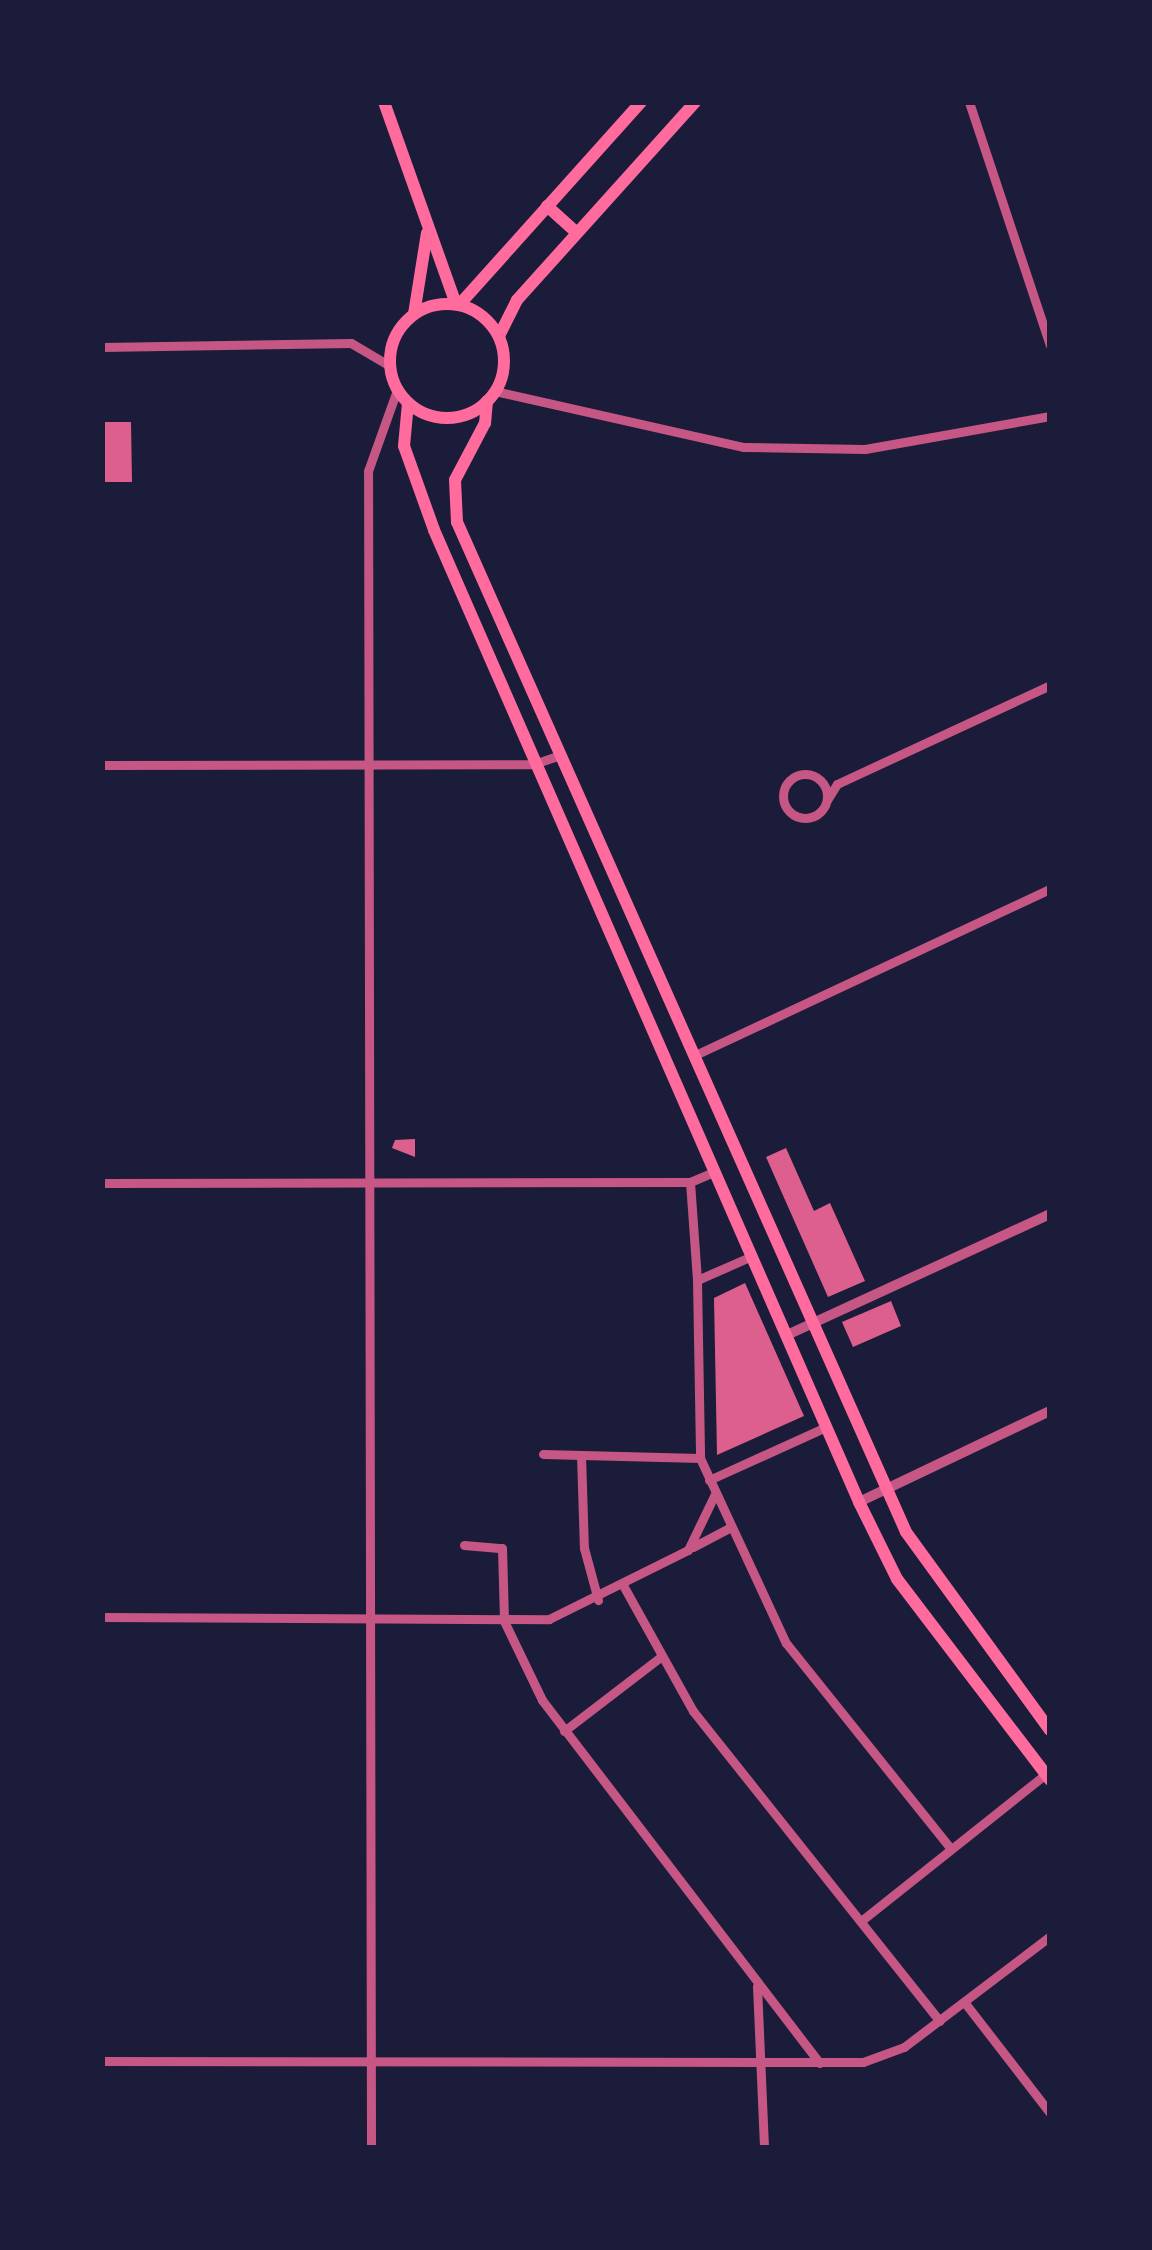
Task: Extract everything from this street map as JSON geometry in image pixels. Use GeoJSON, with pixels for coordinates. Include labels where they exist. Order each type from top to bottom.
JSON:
{"type":"FeatureCollection","features":[{"type":"Feature","properties":{"kind":"main road"},"geometry":{"type":"LineString","coordinates":[[384,102],[458,304],[499,336]]}},
{"type":"Feature","properties":{"kind":"main road"},"geometry":{"type":"LineString","coordinates":[[413,314],[458,304],[640,102]]}},
{"type":"Feature","properties":{"kind":"main road"},"geometry":{"type":"LineString","coordinates":[[695,102],[517,300],[499,336],[504,364],[485,423],[455,480],[457,522],[885,1489],[935,1580],[1050,1730]]}},
{"type":"Feature","properties":{"kind":"main road"},"geometry":{"type":"LineString","coordinates":[[547,206],[577,233]]}},
{"type":"Feature","properties":{"kind":"main road"},"geometry":{"type":"LineString","coordinates":[[425,219],[425,276],[413,314],[394,337],[389,366],[397,389],[408,403],[456,417],[491,396]]}},
{"type":"Feature","properties":{"kind":"main road"},"geometry":{"type":"LineString","coordinates":[[408,403],[404,446],[412,471],[534,764],[859,1502],[897,1579],[1048,1777]]}},
{"type":"Feature","properties":{"kind":"street"},"geometry":{"type":"LineString","coordinates":[[969,102],[1050,345]]}},
{"type":"Feature","properties":{"kind":"street"},"geometry":{"type":"LineString","coordinates":[[1036,303],[1050,298]]}},
{"type":"Feature","properties":{"kind":"street"},"geometry":{"type":"LineString","coordinates":[[102,347],[351,343],[389,366]]}},
{"type":"Feature","properties":{"kind":"street"},"geometry":{"type":"LineString","coordinates":[[371,2148],[365,1620],[368,471],[397,389]]}},
{"type":"Feature","properties":{"kind":"street"},"geometry":{"type":"LineString","coordinates":[[491,396],[744,448],[865,448],[1050,416]]}},
{"type":"Feature","properties":{"kind":"street"},"geometry":{"type":"LineString","coordinates":[[837,784],[819,778],[790,778],[784,806],[810,818],[837,784],[1050,686]]}},
{"type":"Feature","properties":{"kind":"street"},"geometry":{"type":"LineString","coordinates":[[102,765],[534,764],[557,756]]}},
{"type":"Feature","properties":{"kind":"street"},"geometry":{"type":"LineString","coordinates":[[819,778],[827,800]]}},
{"type":"Feature","properties":{"kind":"street"},"geometry":{"type":"LineString","coordinates":[[693,1056],[1050,889]]}},
{"type":"Feature","properties":{"kind":"street"},"geometry":{"type":"LineString","coordinates":[[102,1183],[690,1182],[715,1172]]}},
{"type":"Feature","properties":{"kind":"street"},"geometry":{"type":"LineString","coordinates":[[690,1182],[700,1458],[786,1643],[951,1850]]}},
{"type":"Feature","properties":{"kind":"street"},"geometry":{"type":"LineString","coordinates":[[787,1335],[1050,1214]]}},
{"type":"Feature","properties":{"kind":"street"},"geometry":{"type":"LineString","coordinates":[[697,1280],[752,1256]]}},
{"type":"Feature","properties":{"kind":"street"},"geometry":{"type":"LineString","coordinates":[[859,1502],[1050,1412]]}},
{"type":"Feature","properties":{"kind":"street"},"geometry":{"type":"LineString","coordinates":[[709,1480],[826,1427]]}},
{"type":"Feature","properties":{"kind":"street"},"geometry":{"type":"LineString","coordinates":[[543,1454],[700,1458]]}},
{"type":"Feature","properties":{"kind":"street"},"geometry":{"type":"LineString","coordinates":[[581,1455],[584,1548],[598,1600]]}},
{"type":"Feature","properties":{"kind":"street"},"geometry":{"type":"LineString","coordinates":[[688,1550],[715,1494]]}},
{"type":"Feature","properties":{"kind":"street"},"geometry":{"type":"LineString","coordinates":[[102,1617],[549,1619],[624,1587],[730,1527]]}},
{"type":"Feature","properties":{"kind":"street"},"geometry":{"type":"LineString","coordinates":[[464,1545],[502,1549],[504,1621],[564,1732],[820,2063]]}},
{"type":"Feature","properties":{"kind":"street"},"geometry":{"type":"LineString","coordinates":[[624,1587],[658,1658],[940,2021]]}},
{"type":"Feature","properties":{"kind":"street"},"geometry":{"type":"LineString","coordinates":[[564,1732],[658,1658]]}},
{"type":"Feature","properties":{"kind":"street"},"geometry":{"type":"LineString","coordinates":[[861,1921],[1048,1777]]}},
{"type":"Feature","properties":{"kind":"street"},"geometry":{"type":"LineString","coordinates":[[102,2061],[370,2065],[863,2062],[940,2021],[1050,1936]]}},
{"type":"Feature","properties":{"kind":"street"},"geometry":{"type":"LineString","coordinates":[[757,1981],[764,2148]]}},
{"type":"Feature","properties":{"kind":"street"},"geometry":{"type":"LineString","coordinates":[[965,2003],[1050,2113]]}},
{"type":"Feature","properties":{"kind":"building"},"geometry":{"type":"Polygon","coordinates":[[[102,422],[131,422],[132,482],[102,482],[102,422]]]}},
{"type":"Feature","properties":{"kind":"building"},"geometry":{"type":"Polygon","coordinates":[[[415,1139],[415,1157],[392,1148],[395,1140],[415,1139]]]}},
{"type":"Feature","properties":{"kind":"building"},"geometry":{"type":"Polygon","coordinates":[[[786,1148],[814,1211],[830,1203],[865,1281],[828,1297],[766,1157],[786,1148]]]}},
{"type":"Feature","properties":{"kind":"building"},"geometry":{"type":"Polygon","coordinates":[[[745,1283],[804,1416],[717,1455],[714,1298],[745,1283]]]}},
{"type":"Feature","properties":{"kind":"building"},"geometry":{"type":"Polygon","coordinates":[[[891,1301],[901,1326],[853,1347],[842,1322],[891,1301]]]}}]}
